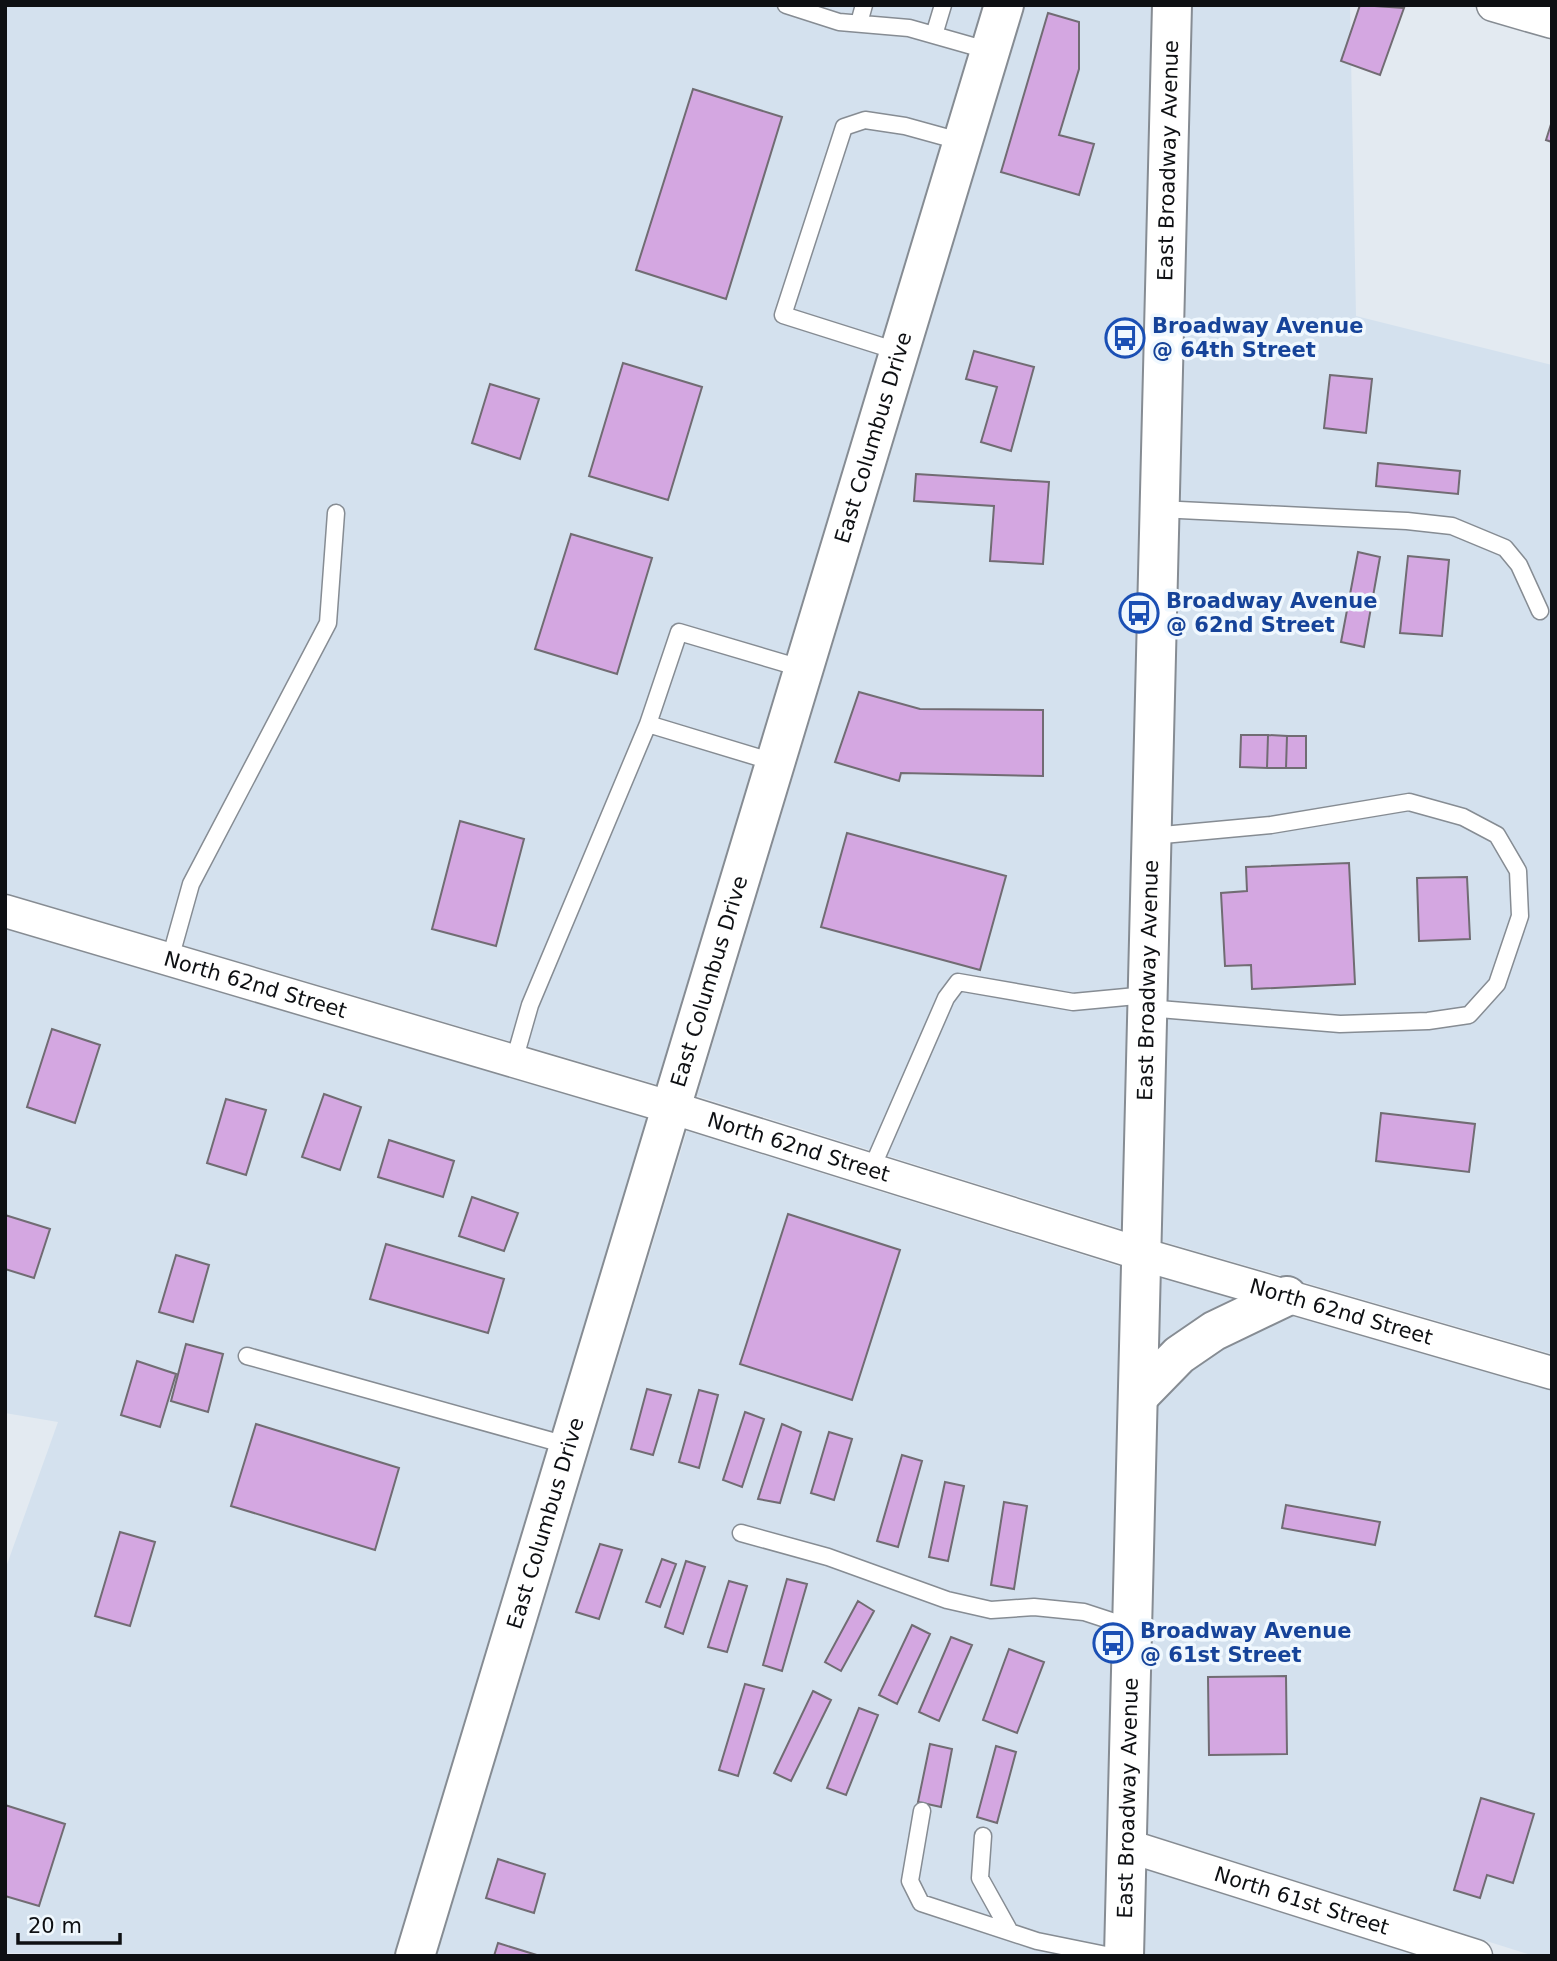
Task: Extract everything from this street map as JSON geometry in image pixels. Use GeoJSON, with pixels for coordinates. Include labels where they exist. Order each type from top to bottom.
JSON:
{"type":"FeatureCollection","features":[{"type":"Feature","properties":{"kind":"street","name":"East Columbus Drive"},"geometry":{"type":"LineString","coordinates":[[415,1956],[1004,5]]}},
{"type":"Feature","properties":{"kind":"street","name":"East Broadway Avenue"},"geometry":{"type":"LineString","coordinates":[[1124,1956],[1172,5]]}},
{"type":"Feature","properties":{"kind":"street"},"geometry":{"type":"LineString","coordinates":[[1493,5],[1552,22]]}},
{"type":"Feature","properties":{"kind":"street","name":"North 62nd Street"},"geometry":{"type":"LineString","coordinates":[[5,911],[673,1108],[1141,1254],[1552,1373]]}},
{"type":"Feature","properties":{"kind":"street"},"geometry":{"type":"LineString","coordinates":[[1138,1397],[1180,1355],[1214,1331],[1287,1296]]}},
{"type":"Feature","properties":{"kind":"street","name":"North 61st Street"},"geometry":{"type":"LineString","coordinates":[[1128,1846],[1476,1956]]}},
{"type":"Feature","properties":{"kind":"lane"},"geometry":{"type":"LineString","coordinates":[[786,5],[839,22],[909,28],[990,51]]}},
{"type":"Feature","properties":{"kind":"lane"},"geometry":{"type":"LineString","coordinates":[[859,23],[864,5]]}},
{"type":"Feature","properties":{"kind":"lane"},"geometry":{"type":"LineString","coordinates":[[934,35],[943,5]]}},
{"type":"Feature","properties":{"kind":"lane"},"geometry":{"type":"LineString","coordinates":[[900,352],[783,315],[844,127],[866,120],[905,126],[963,142]]}},
{"type":"Feature","properties":{"kind":"lane"},"geometry":{"type":"LineString","coordinates":[[1159,509],[1407,521],[1452,526],[1504,548],[1519,565],[1540,611]]}},
{"type":"Feature","properties":{"kind":"lane"},"geometry":{"type":"LineString","coordinates":[[170,959],[191,884],[328,623],[336,513]]}},
{"type":"Feature","properties":{"kind":"lane"},"geometry":{"type":"LineString","coordinates":[[514,1061],[530,1005],[648,724],[679,632],[804,669]]}},
{"type":"Feature","properties":{"kind":"lane"},"geometry":{"type":"LineString","coordinates":[[648,724],[777,763]]}},
{"type":"Feature","properties":{"kind":"lane"},"geometry":{"type":"LineString","coordinates":[[872,1170],[946,998],[958,982],[1073,1002],[1147,1002],[1339,1024],[1428,1021],[1469,1015],[1497,984],[1520,916],[1518,871],[1497,835],[1463,817],[1409,803],[1271,825],[1152,836]]}},
{"type":"Feature","properties":{"kind":"lane"},"geometry":{"type":"LineString","coordinates":[[247,1356],[570,1446]]}},
{"type":"Feature","properties":{"kind":"lane"},"geometry":{"type":"LineString","coordinates":[[741,1533],[828,1558],[947,1600],[991,1610],[1034,1607],[1084,1612],[1133,1628]]}},
{"type":"Feature","properties":{"kind":"lane"},"geometry":{"type":"LineString","coordinates":[[922,1811],[910,1881],[921,1903],[1037,1941],[1111,1956]]}},
{"type":"Feature","properties":{"kind":"lane"},"geometry":{"type":"LineString","coordinates":[[983,1836],[980,1878],[1010,1932]]}},
{"type":"Feature","properties":{"kind":"shaded area"},"geometry":{"type":"Polygon","coordinates":[[[5,5],[984,5],[659,1085],[5,893],[5,5]]]}},
{"type":"Feature","properties":{"kind":"shaded area"},"geometry":{"type":"Polygon","coordinates":[[[1025,5],[1152,5],[1122,1229],[697,1096],[1025,5]]]}},
{"type":"Feature","properties":{"kind":"shaded area"},"geometry":{"type":"Polygon","coordinates":[[[1191,5],[1350,5],[1356,316],[1552,365],[1552,1354],[1161,1241],[1191,5]]]}},
{"type":"Feature","properties":{"kind":"shaded area"},"geometry":{"type":"Polygon","coordinates":[[[5,929],[649,1119],[395,1956],[5,1953],[5,1570],[58,1422],[5,1413],[5,929]]]}},
{"type":"Feature","properties":{"kind":"shaded area"},"geometry":{"type":"Polygon","coordinates":[[[687,1131],[1121,1267],[1104,1956],[436,1956],[687,1131]]]}},
{"type":"Feature","properties":{"kind":"shaded area"},"geometry":{"type":"Polygon","coordinates":[[[1160,1278],[1552,1391],[1552,1956],[1534,1956],[1148,1834],[1160,1278]]]}},
{"type":"Feature","properties":{"kind":"shaded area"},"geometry":{"type":"Polygon","coordinates":[[[1147,1870],[1418,1956],[1144,1956],[1147,1870]]]}},
{"type":"Feature","properties":{"kind":"building"},"geometry":{"type":"Polygon","coordinates":[[[1360,5],[1404,8],[1380,75],[1341,61],[1360,5]]]}},
{"type":"Feature","properties":{"kind":"building"},"geometry":{"type":"Polygon","coordinates":[[[1048,13],[1079,22],[1079,69],[1059,135],[1094,144],[1079,195],[1001,172],[1048,13]]]}},
{"type":"Feature","properties":{"kind":"building"},"geometry":{"type":"Polygon","coordinates":[[[693,89],[782,117],[726,299],[636,270],[693,89]]]}},
{"type":"Feature","properties":{"kind":"building"},"geometry":{"type":"Polygon","coordinates":[[[1552,121],[1552,142],[1546,140],[1552,121]]]}},
{"type":"Feature","properties":{"kind":"building"},"geometry":{"type":"Polygon","coordinates":[[[974,351],[1034,367],[1011,451],[981,442],[997,387],[966,379],[974,351]]]}},
{"type":"Feature","properties":{"kind":"building"},"geometry":{"type":"Polygon","coordinates":[[[623,363],[702,387],[668,500],[589,476],[623,363]]]}},
{"type":"Feature","properties":{"kind":"building"},"geometry":{"type":"Polygon","coordinates":[[[1330,375],[1372,379],[1366,433],[1324,428],[1330,375]]]}},
{"type":"Feature","properties":{"kind":"building"},"geometry":{"type":"Polygon","coordinates":[[[490,384],[539,399],[520,459],[472,443],[490,384]]]}},
{"type":"Feature","properties":{"kind":"building"},"geometry":{"type":"Polygon","coordinates":[[[1378,463],[1460,471],[1458,494],[1376,486],[1378,463]]]}},
{"type":"Feature","properties":{"kind":"building"},"geometry":{"type":"Polygon","coordinates":[[[916,474],[1049,482],[1043,564],[990,561],[994,506],[914,501],[916,474]]]}},
{"type":"Feature","properties":{"kind":"building"},"geometry":{"type":"Polygon","coordinates":[[[571,534],[652,558],[617,674],[535,649],[571,534]]]}},
{"type":"Feature","properties":{"kind":"building"},"geometry":{"type":"Polygon","coordinates":[[[1358,552],[1380,557],[1364,647],[1341,642],[1358,552]]]}},
{"type":"Feature","properties":{"kind":"building"},"geometry":{"type":"Polygon","coordinates":[[[1408,556],[1449,560],[1442,636],[1400,633],[1408,556]]]}},
{"type":"Feature","properties":{"kind":"building"},"geometry":{"type":"Polygon","coordinates":[[[859,692],[920,709],[1043,710],[1043,776],[901,773],[899,781],[835,762],[859,692]]]}},
{"type":"Feature","properties":{"kind":"building"},"geometry":{"type":"Polygon","coordinates":[[[1241,735],[1268,735],[1267,768],[1240,767],[1241,735]]]}},
{"type":"Feature","properties":{"kind":"building"},"geometry":{"type":"Polygon","coordinates":[[[1268,735],[1287,736],[1286,768],[1267,768],[1268,735]]]}},
{"type":"Feature","properties":{"kind":"building"},"geometry":{"type":"Polygon","coordinates":[[[1287,736],[1306,736],[1306,768],[1286,768],[1287,736]]]}},
{"type":"Feature","properties":{"kind":"building"},"geometry":{"type":"Polygon","coordinates":[[[460,821],[524,839],[496,946],[432,929],[460,821]]]}},
{"type":"Feature","properties":{"kind":"building"},"geometry":{"type":"Polygon","coordinates":[[[847,833],[1006,876],[980,970],[821,927],[847,833]]]}},
{"type":"Feature","properties":{"kind":"building"},"geometry":{"type":"Polygon","coordinates":[[[1349,863],[1355,984],[1252,989],[1251,965],[1225,966],[1221,893],[1247,891],[1246,867],[1349,863]]]}},
{"type":"Feature","properties":{"kind":"building"},"geometry":{"type":"Polygon","coordinates":[[[1467,877],[1470,939],[1419,941],[1417,878],[1467,877]]]}},
{"type":"Feature","properties":{"kind":"building"},"geometry":{"type":"Polygon","coordinates":[[[52,1029],[100,1045],[75,1123],[27,1107],[52,1029]]]}},
{"type":"Feature","properties":{"kind":"building"},"geometry":{"type":"Polygon","coordinates":[[[324,1094],[361,1107],[340,1170],[302,1157],[324,1094]]]}},
{"type":"Feature","properties":{"kind":"building"},"geometry":{"type":"Polygon","coordinates":[[[226,1099],[266,1110],[246,1175],[207,1163],[226,1099]]]}},
{"type":"Feature","properties":{"kind":"building"},"geometry":{"type":"Polygon","coordinates":[[[1381,1113],[1475,1124],[1469,1172],[1376,1161],[1381,1113]]]}},
{"type":"Feature","properties":{"kind":"building"},"geometry":{"type":"Polygon","coordinates":[[[389,1140],[454,1161],[443,1197],[378,1177],[389,1140]]]}},
{"type":"Feature","properties":{"kind":"building"},"geometry":{"type":"Polygon","coordinates":[[[472,1197],[518,1213],[504,1251],[459,1236],[472,1197]]]}},
{"type":"Feature","properties":{"kind":"building"},"geometry":{"type":"Polygon","coordinates":[[[788,1214],[900,1250],[852,1400],[740,1364],[788,1214]]]}},
{"type":"Feature","properties":{"kind":"building"},"geometry":{"type":"Polygon","coordinates":[[[5,1215],[50,1229],[34,1278],[5,1269],[5,1215]]]}},
{"type":"Feature","properties":{"kind":"building"},"geometry":{"type":"Polygon","coordinates":[[[386,1244],[504,1279],[488,1333],[370,1299],[386,1244]]]}},
{"type":"Feature","properties":{"kind":"building"},"geometry":{"type":"Polygon","coordinates":[[[176,1255],[209,1265],[193,1322],[159,1312],[176,1255]]]}},
{"type":"Feature","properties":{"kind":"building"},"geometry":{"type":"Polygon","coordinates":[[[186,1344],[223,1354],[208,1412],[171,1401],[186,1344]]]}},
{"type":"Feature","properties":{"kind":"building"},"geometry":{"type":"Polygon","coordinates":[[[137,1361],[176,1374],[160,1427],[121,1415],[137,1361]]]}},
{"type":"Feature","properties":{"kind":"building"},"geometry":{"type":"Polygon","coordinates":[[[647,1389],[671,1395],[653,1455],[631,1449],[647,1389]]]}},
{"type":"Feature","properties":{"kind":"building"},"geometry":{"type":"Polygon","coordinates":[[[699,1390],[718,1395],[699,1468],[679,1462],[699,1390]]]}},
{"type":"Feature","properties":{"kind":"building"},"geometry":{"type":"Polygon","coordinates":[[[745,1412],[764,1419],[742,1487],[723,1480],[745,1412]]]}},
{"type":"Feature","properties":{"kind":"building"},"geometry":{"type":"Polygon","coordinates":[[[256,1424],[399,1468],[375,1550],[231,1506],[256,1424]]]}},
{"type":"Feature","properties":{"kind":"building"},"geometry":{"type":"Polygon","coordinates":[[[782,1424],[801,1432],[780,1503],[758,1499],[782,1424]]]}},
{"type":"Feature","properties":{"kind":"building"},"geometry":{"type":"Polygon","coordinates":[[[829,1432],[852,1439],[834,1500],[811,1493],[829,1432]]]}},
{"type":"Feature","properties":{"kind":"building"},"geometry":{"type":"Polygon","coordinates":[[[902,1455],[922,1461],[898,1547],[877,1541],[902,1455]]]}},
{"type":"Feature","properties":{"kind":"building"},"geometry":{"type":"Polygon","coordinates":[[[945,1482],[964,1486],[948,1561],[929,1557],[945,1482]]]}},
{"type":"Feature","properties":{"kind":"building"},"geometry":{"type":"Polygon","coordinates":[[[1004,1502],[1027,1506],[1014,1589],[991,1585],[1004,1502]]]}},
{"type":"Feature","properties":{"kind":"building"},"geometry":{"type":"Polygon","coordinates":[[[1286,1505],[1380,1522],[1375,1545],[1282,1528],[1286,1505]]]}},
{"type":"Feature","properties":{"kind":"building"},"geometry":{"type":"Polygon","coordinates":[[[120,1532],[155,1542],[130,1626],[95,1616],[120,1532]]]}},
{"type":"Feature","properties":{"kind":"building"},"geometry":{"type":"Polygon","coordinates":[[[600,1544],[622,1550],[599,1619],[576,1612],[600,1544]]]}},
{"type":"Feature","properties":{"kind":"building"},"geometry":{"type":"Polygon","coordinates":[[[662,1559],[676,1564],[660,1607],[646,1602],[662,1559]]]}},
{"type":"Feature","properties":{"kind":"building"},"geometry":{"type":"Polygon","coordinates":[[[686,1561],[705,1567],[683,1634],[665,1627],[686,1561]]]}},
{"type":"Feature","properties":{"kind":"building"},"geometry":{"type":"Polygon","coordinates":[[[787,1579],[807,1584],[782,1671],[763,1665],[787,1579]]]}},
{"type":"Feature","properties":{"kind":"building"},"geometry":{"type":"Polygon","coordinates":[[[729,1581],[747,1586],[727,1652],[708,1647],[729,1581]]]}},
{"type":"Feature","properties":{"kind":"building"},"geometry":{"type":"Polygon","coordinates":[[[858,1601],[874,1611],[841,1671],[825,1662],[858,1601]]]}},
{"type":"Feature","properties":{"kind":"building"},"geometry":{"type":"Polygon","coordinates":[[[912,1625],[930,1634],[897,1704],[879,1695],[912,1625]]]}},
{"type":"Feature","properties":{"kind":"building"},"geometry":{"type":"Polygon","coordinates":[[[951,1637],[972,1645],[939,1721],[919,1712],[951,1637]]]}},
{"type":"Feature","properties":{"kind":"building"},"geometry":{"type":"Polygon","coordinates":[[[1009,1649],[1044,1662],[1017,1733],[983,1720],[1009,1649]]]}},
{"type":"Feature","properties":{"kind":"building"},"geometry":{"type":"Polygon","coordinates":[[[1286,1676],[1287,1754],[1209,1755],[1208,1677],[1286,1676]]]}},
{"type":"Feature","properties":{"kind":"building"},"geometry":{"type":"Polygon","coordinates":[[[745,1684],[764,1689],[738,1776],[719,1770],[745,1684]]]}},
{"type":"Feature","properties":{"kind":"building"},"geometry":{"type":"Polygon","coordinates":[[[813,1691],[831,1700],[791,1781],[774,1773],[813,1691]]]}},
{"type":"Feature","properties":{"kind":"building"},"geometry":{"type":"Polygon","coordinates":[[[859,1708],[878,1715],[846,1795],[827,1788],[859,1708]]]}},
{"type":"Feature","properties":{"kind":"building"},"geometry":{"type":"Polygon","coordinates":[[[930,1744],[952,1749],[941,1807],[918,1802],[930,1744]]]}},
{"type":"Feature","properties":{"kind":"building"},"geometry":{"type":"Polygon","coordinates":[[[996,1746],[1016,1752],[997,1823],[977,1817],[996,1746]]]}},
{"type":"Feature","properties":{"kind":"building"},"geometry":{"type":"Polygon","coordinates":[[[1481,1798],[1534,1814],[1513,1883],[1487,1875],[1480,1898],[1454,1890],[1481,1798]]]}},
{"type":"Feature","properties":{"kind":"building"},"geometry":{"type":"Polygon","coordinates":[[[5,1805],[65,1824],[39,1906],[5,1896],[5,1805]]]}},
{"type":"Feature","properties":{"kind":"building"},"geometry":{"type":"Polygon","coordinates":[[[498,1859],[545,1874],[534,1913],[486,1898],[498,1859]]]}},
{"type":"Feature","properties":{"kind":"building"},"geometry":{"type":"Polygon","coordinates":[[[498,1943],[540,1956],[494,1956],[498,1943]]]}},
{"type":"Feature","properties":{"kind":"place","name":"Broadway Avenue @ 64th Street"},"geometry":{"type":"Point","coordinates":[1125,338]}},
{"type":"Feature","properties":{"kind":"place","name":"Broadway Avenue @ 62nd Street"},"geometry":{"type":"Point","coordinates":[1139,613]}},
{"type":"Feature","properties":{"kind":"place","name":"Broadway Avenue @ 61st Street"},"geometry":{"type":"Point","coordinates":[1113,1643]}}]}
